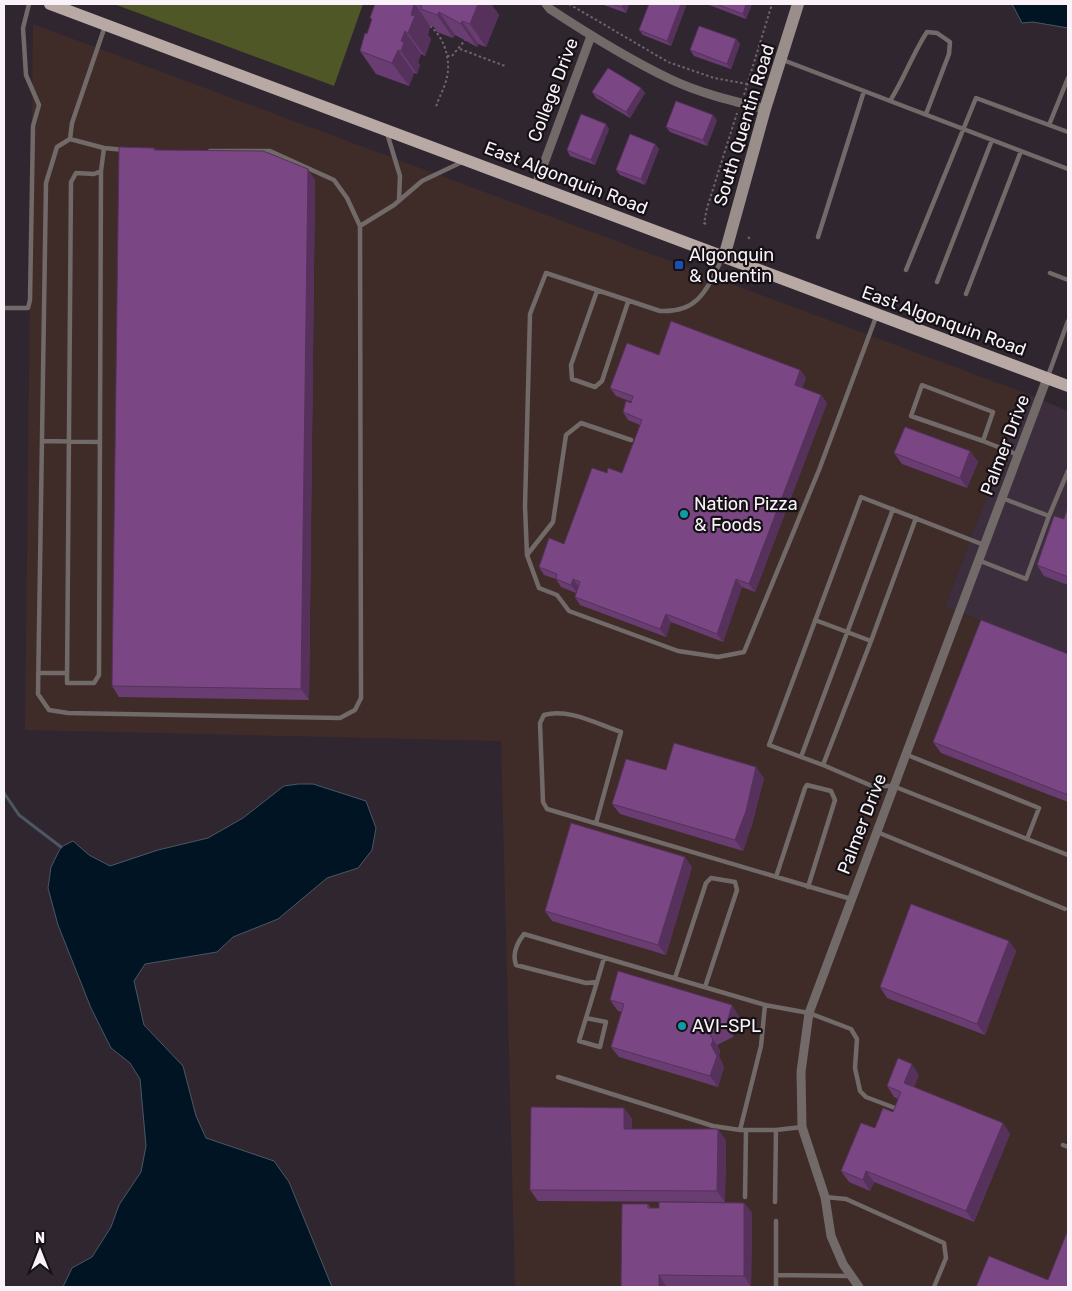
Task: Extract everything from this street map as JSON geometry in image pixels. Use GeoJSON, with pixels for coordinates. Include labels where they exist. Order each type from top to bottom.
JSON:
{"type":"FeatureCollection","features":[{"type":"Feature","properties":{"kind":"main road","name":"East Algonquin Road"},"geometry":{"type":"LineString","coordinates":[[50,4],[1068,386]]}},
{"type":"Feature","properties":{"kind":"main road","name":"South Quentin Road"},"geometry":{"type":"LineString","coordinates":[[724,257],[765,109],[798,4]]}},
{"type":"Feature","properties":{"kind":"street"},"geometry":{"type":"LineString","coordinates":[[546,4],[550,9],[591,36],[670,79],[765,109]]}},
{"type":"Feature","properties":{"kind":"street","name":"College Drive"},"geometry":{"type":"LineString","coordinates":[[536,185],[591,36]]}},
{"type":"Feature","properties":{"kind":"street","name":"Palmer Drive"},"geometry":{"type":"LineString","coordinates":[[859,1287],[843,1264],[831,1236],[825,1197],[802,1127],[801,1072],[809,1013],[850,899],[1047,378]]}},
{"type":"Feature","properties":{"kind":"lane"},"geometry":{"type":"LineString","coordinates":[[4,308],[28,308],[30,300],[34,126],[38,105],[26,75],[23,28],[29,4]]}},
{"type":"Feature","properties":{"kind":"lane"},"geometry":{"type":"LineString","coordinates":[[70,139],[72,123],[105,24]]}},
{"type":"Feature","properties":{"kind":"lane"},"geometry":{"type":"LineString","coordinates":[[890,101],[905,78],[927,32],[937,33],[950,42],[949,54],[926,114]]}},
{"type":"Feature","properties":{"kind":"lane"},"geometry":{"type":"LineString","coordinates":[[782,59],[1068,169]]}},
{"type":"Feature","properties":{"kind":"lane"},"geometry":{"type":"LineString","coordinates":[[1050,125],[1068,78]]}},
{"type":"Feature","properties":{"kind":"lane"},"geometry":{"type":"LineString","coordinates":[[818,237],[864,91]]}},
{"type":"Feature","properties":{"kind":"lane"},"geometry":{"type":"LineString","coordinates":[[906,270],[962,128],[976,98],[1068,132]]}},
{"type":"Feature","properties":{"kind":"lane"},"geometry":{"type":"LineString","coordinates":[[386,129],[400,176],[400,200]]}},
{"type":"Feature","properties":{"kind":"lane"},"geometry":{"type":"LineString","coordinates":[[129,150],[104,148],[70,139],[57,147],[46,183],[38,694],[49,710],[68,713],[340,718],[355,710],[361,698],[360,226],[348,198],[334,180],[270,151],[204,151]]}},
{"type":"Feature","properties":{"kind":"lane"},"geometry":{"type":"LineString","coordinates":[[936,282],[992,140]]}},
{"type":"Feature","properties":{"kind":"lane"},"geometry":{"type":"LineString","coordinates":[[101,171],[94,174],[76,173],[71,182],[67,683],[94,683],[99,675],[101,171],[104,148]]}},
{"type":"Feature","properties":{"kind":"lane"},"geometry":{"type":"LineString","coordinates":[[966,294],[1020,151]]}},
{"type":"Feature","properties":{"kind":"lane"},"geometry":{"type":"LineString","coordinates":[[360,226],[400,200],[422,181],[468,160]]}},
{"type":"Feature","properties":{"kind":"lane"},"geometry":{"type":"LineString","coordinates":[[724,257],[704,293],[694,305],[678,312],[660,312],[546,273],[530,314],[525,506],[527,555],[539,588],[557,595],[569,611],[678,651],[718,657],[744,652],[819,470],[877,315]]}},
{"type":"Feature","properties":{"kind":"lane"},"geometry":{"type":"LineString","coordinates":[[1050,274],[1068,280]]}},
{"type":"Feature","properties":{"kind":"lane"},"geometry":{"type":"LineString","coordinates":[[597,291],[571,365],[572,379],[579,383],[595,387],[602,381],[628,302]]}},
{"type":"Feature","properties":{"kind":"lane"},"geometry":{"type":"LineString","coordinates":[[1047,378],[1068,321]]}},
{"type":"Feature","properties":{"kind":"lane"},"geometry":{"type":"LineString","coordinates":[[983,441],[993,412],[922,386],[911,416],[983,441],[1018,456]]}},
{"type":"Feature","properties":{"kind":"lane"},"geometry":{"type":"LineString","coordinates":[[527,555],[552,522],[566,435],[581,423],[631,440]]}},
{"type":"Feature","properties":{"kind":"lane"},"geometry":{"type":"LineString","coordinates":[[42,441],[100,442]]}},
{"type":"Feature","properties":{"kind":"lane"},"geometry":{"type":"LineString","coordinates":[[978,560],[1026,579],[1068,471]]}},
{"type":"Feature","properties":{"kind":"lane"},"geometry":{"type":"LineString","coordinates":[[984,545],[861,496],[769,745],[823,764],[872,786],[893,786],[1068,855]]}},
{"type":"Feature","properties":{"kind":"lane"},"geometry":{"type":"LineString","coordinates":[[1002,498],[1049,516]]}},
{"type":"Feature","properties":{"kind":"lane"},"geometry":{"type":"LineString","coordinates":[[801,756],[893,509]]}},
{"type":"Feature","properties":{"kind":"lane"},"geometry":{"type":"LineString","coordinates":[[823,764],[916,518]]}},
{"type":"Feature","properties":{"kind":"lane"},"geometry":{"type":"LineString","coordinates":[[815,620],[871,641]]}},
{"type":"Feature","properties":{"kind":"lane"},"geometry":{"type":"LineString","coordinates":[[38,673],[67,673]]}},
{"type":"Feature","properties":{"kind":"lane"},"geometry":{"type":"LineString","coordinates":[[596,824],[621,732],[570,714],[553,712],[544,715],[540,723],[543,802],[547,809],[596,824],[776,877],[808,887],[850,899]]}},
{"type":"Feature","properties":{"kind":"lane"},"geometry":{"type":"LineString","coordinates":[[905,754],[1039,808],[1027,839]]}},
{"type":"Feature","properties":{"kind":"lane"},"geometry":{"type":"LineString","coordinates":[[776,877],[805,788],[807,785],[818,786],[830,791],[835,800],[808,887]]}},
{"type":"Feature","properties":{"kind":"lane"},"geometry":{"type":"LineString","coordinates":[[876,831],[1065,909]]}},
{"type":"Feature","properties":{"kind":"lane"},"geometry":{"type":"LineString","coordinates":[[675,978],[706,883],[711,878],[735,882],[737,890],[705,987]]}},
{"type":"Feature","properties":{"kind":"lane"},"geometry":{"type":"LineString","coordinates":[[597,982],[586,983],[516,965],[514,958],[518,942],[524,934],[766,1005],[809,1013],[852,1029],[857,1039],[856,1068],[860,1092],[866,1097],[895,1108]]}},
{"type":"Feature","properties":{"kind":"lane"},"geometry":{"type":"LineString","coordinates":[[586,1018],[606,1022],[600,1047],[579,1041],[604,958]]}},
{"type":"Feature","properties":{"kind":"lane"},"geometry":{"type":"LineString","coordinates":[[740,1130],[760,1046],[766,1005]]}},
{"type":"Feature","properties":{"kind":"lane"},"geometry":{"type":"LineString","coordinates":[[558,1077],[714,1126],[740,1130],[776,1130],[802,1127]]}},
{"type":"Feature","properties":{"kind":"lane"},"geometry":{"type":"LineString","coordinates":[[745,1197],[746,1130]]}},
{"type":"Feature","properties":{"kind":"lane"},"geometry":{"type":"LineString","coordinates":[[775,1202],[776,1130]]}},
{"type":"Feature","properties":{"kind":"lane"},"geometry":{"type":"LineString","coordinates":[[825,1197],[846,1199],[944,1243],[946,1258],[934,1287]]}},
{"type":"Feature","properties":{"kind":"lane"},"geometry":{"type":"LineString","coordinates":[[776,1221],[776,1287]]}},
{"type":"Feature","properties":{"kind":"lane"},"geometry":{"type":"LineString","coordinates":[[776,1275],[852,1276]]}},
{"type":"Feature","properties":{"kind":"path"},"geometry":{"type":"LineString","coordinates":[[569,4],[668,62],[714,78],[747,84]]}},
{"type":"Feature","properties":{"kind":"path"},"geometry":{"type":"LineString","coordinates":[[706,224],[704,224],[707,208],[772,4]]}},
{"type":"Feature","properties":{"kind":"path"},"geometry":{"type":"LineString","coordinates":[[430,26],[440,36],[448,60],[447,78],[436,107]]}},
{"type":"Feature","properties":{"kind":"path"},"geometry":{"type":"LineString","coordinates":[[448,60],[452,60],[452,56],[460,49],[466,39]]}},
{"type":"Feature","properties":{"kind":"path"},"geometry":{"type":"LineString","coordinates":[[460,49],[506,66]]}},
{"type":"Feature","properties":{"kind":"path"},"geometry":{"type":"LineString","coordinates":[[447,56],[452,56]]}},
{"type":"Feature","properties":{"kind":"path"},"geometry":{"type":"LineString","coordinates":[[748,237],[751,240]]}},
{"type":"Feature","properties":{"kind":"shaded area"},"geometry":{"type":"Polygon","coordinates":[[[33,24],[1025,393],[945,607],[1068,654],[1068,1287],[515,1287],[501,741],[25,730],[33,24]]]}},
{"type":"Feature","properties":{"kind":"shaded area"},"geometry":{"type":"Polygon","coordinates":[[[1025,393],[1068,411],[1068,654],[945,607],[1025,393]]]}},
{"type":"Feature","properties":{"kind":"green space"},"geometry":{"type":"Polygon","coordinates":[[[114,4],[363,4],[334,86],[114,4]]]}},
{"type":"Feature","properties":{"kind":"water"},"geometry":{"type":"Polygon","coordinates":[[[1012,4],[1068,4],[1068,28],[1033,22],[1022,23],[1012,4]]]}},
{"type":"Feature","properties":{"kind":"water"},"geometry":{"type":"Polygon","coordinates":[[[313,784],[366,801],[376,828],[372,850],[358,868],[327,878],[278,919],[233,937],[217,952],[145,964],[134,981],[144,1025],[183,1066],[196,1116],[206,1138],[274,1161],[289,1182],[332,1287],[63,1287],[72,1268],[92,1257],[111,1227],[119,1205],[141,1172],[146,1146],[140,1079],[130,1063],[111,1048],[91,1008],[58,925],[48,888],[51,867],[61,847],[73,841],[89,855],[110,866],[158,850],[208,838],[243,818],[284,786],[313,784]]]}},
{"type":"Feature","properties":{"kind":"building"},"geometry":{"type":"Polygon","coordinates":[[[375,4],[414,4],[411,15],[415,16],[408,33],[405,31],[401,41],[404,42],[401,51],[398,50],[392,63],[360,51],[365,33],[367,34],[372,19],[370,18],[375,4]]]}},
{"type":"Feature","properties":{"kind":"building"},"geometry":{"type":"Polygon","coordinates":[[[417,4],[478,4],[470,24],[462,21],[461,24],[439,12],[437,15],[421,9],[422,6],[417,4]]]}},
{"type":"Feature","properties":{"kind":"building"},"geometry":{"type":"Polygon","coordinates":[[[612,4],[623,4],[622,7],[612,4]]]}},
{"type":"Feature","properties":{"kind":"building"},"geometry":{"type":"Polygon","coordinates":[[[649,4],[681,4],[667,41],[639,30],[649,4]]]}},
{"type":"Feature","properties":{"kind":"building"},"geometry":{"type":"Polygon","coordinates":[[[716,4],[746,4],[743,14],[716,4]]]}},
{"type":"Feature","properties":{"kind":"building"},"geometry":{"type":"Polygon","coordinates":[[[699,26],[736,39],[727,64],[690,50],[699,26]]]}},
{"type":"Feature","properties":{"kind":"building"},"geometry":{"type":"Polygon","coordinates":[[[608,68],[641,88],[626,112],[592,92],[608,68]]]}},
{"type":"Feature","properties":{"kind":"building"},"geometry":{"type":"Polygon","coordinates":[[[676,101],[713,115],[703,140],[666,127],[676,101]]]}},
{"type":"Feature","properties":{"kind":"building"},"geometry":{"type":"Polygon","coordinates":[[[581,114],[606,124],[591,160],[567,150],[581,114]]]}},
{"type":"Feature","properties":{"kind":"building"},"geometry":{"type":"Polygon","coordinates":[[[630,134],[655,144],[641,179],[616,170],[630,134]]]}},
{"type":"Feature","properties":{"kind":"building"},"geometry":{"type":"Polygon","coordinates":[[[119,147],[154,148],[154,150],[263,151],[308,169],[301,689],[112,686],[119,147]]]}},
{"type":"Feature","properties":{"kind":"building","name":"Nation Pizza & Foods"},"geometry":{"type":"Polygon","coordinates":[[[671,321],[800,370],[795,385],[821,395],[749,584],[736,579],[717,634],[666,614],[660,629],[575,597],[580,582],[573,579],[571,585],[556,579],[557,574],[539,567],[549,538],[564,544],[592,468],[607,473],[608,468],[622,473],[642,420],[623,412],[626,401],[631,403],[633,396],[610,388],[627,343],[659,355],[671,321]]]}},
{"type":"Feature","properties":{"kind":"building"},"geometry":{"type":"Polygon","coordinates":[[[905,427],[970,451],[960,478],[894,453],[905,427]]]}},
{"type":"Feature","properties":{"kind":"building"},"geometry":{"type":"Polygon","coordinates":[[[1068,507],[1068,577],[1037,565],[1054,516],[1064,519],[1068,507]]]}},
{"type":"Feature","properties":{"kind":"building"},"geometry":{"type":"Polygon","coordinates":[[[981,620],[1068,654],[1068,795],[933,742],[981,620]]]}},
{"type":"Feature","properties":{"kind":"building"},"geometry":{"type":"Polygon","coordinates":[[[674,743],[756,767],[746,811],[735,840],[612,804],[626,759],[666,770],[674,743]]]}},
{"type":"Feature","properties":{"kind":"building"},"geometry":{"type":"Polygon","coordinates":[[[571,823],[685,857],[658,945],[545,911],[571,823]]]}},
{"type":"Feature","properties":{"kind":"building"},"geometry":{"type":"Polygon","coordinates":[[[911,904],[1009,941],[977,1024],[880,987],[911,904]]]}},
{"type":"Feature","properties":{"kind":"building","name":"AVI-SPL"},"geometry":{"type":"Polygon","coordinates":[[[618,971],[732,1005],[726,1026],[710,1034],[713,1040],[711,1045],[717,1056],[710,1076],[611,1047],[624,1004],[610,1000],[618,971]]]}},
{"type":"Feature","properties":{"kind":"building"},"geometry":{"type":"Polygon","coordinates":[[[898,1058],[912,1064],[904,1083],[1003,1123],[966,1211],[866,1171],[863,1180],[841,1171],[861,1123],[875,1128],[883,1108],[893,1112],[901,1092],[887,1086],[898,1058]]]}},
{"type":"Feature","properties":{"kind":"building"},"geometry":{"type":"Polygon","coordinates":[[[531,1107],[624,1108],[624,1129],[718,1129],[717,1191],[530,1190],[531,1107]]]}},
{"type":"Feature","properties":{"kind":"building"},"geometry":{"type":"Polygon","coordinates":[[[659,1202],[744,1203],[744,1276],[659,1275],[659,1287],[621,1287],[622,1204],[648,1204],[648,1208],[659,1208],[659,1202]]]}},
{"type":"Feature","properties":{"kind":"building"},"geometry":{"type":"Polygon","coordinates":[[[1068,1230],[1068,1287],[976,1287],[989,1256],[1048,1280],[1068,1230]]]}},
{"type":"Feature","properties":{"kind":"waterway"},"geometry":{"type":"LineString","coordinates":[[4,793],[19,815],[61,847]]}},
{"type":"Feature","properties":{"kind":"place","name":"Algonquin & Quentin"},"geometry":{"type":"Point","coordinates":[679,265]}},
{"type":"Feature","properties":{"kind":"place","name":"Nation Pizza & Foods"},"geometry":{"type":"Point","coordinates":[684,514]}},
{"type":"Feature","properties":{"kind":"place","name":"AVI-SPL"},"geometry":{"type":"Point","coordinates":[682,1026]}}]}
